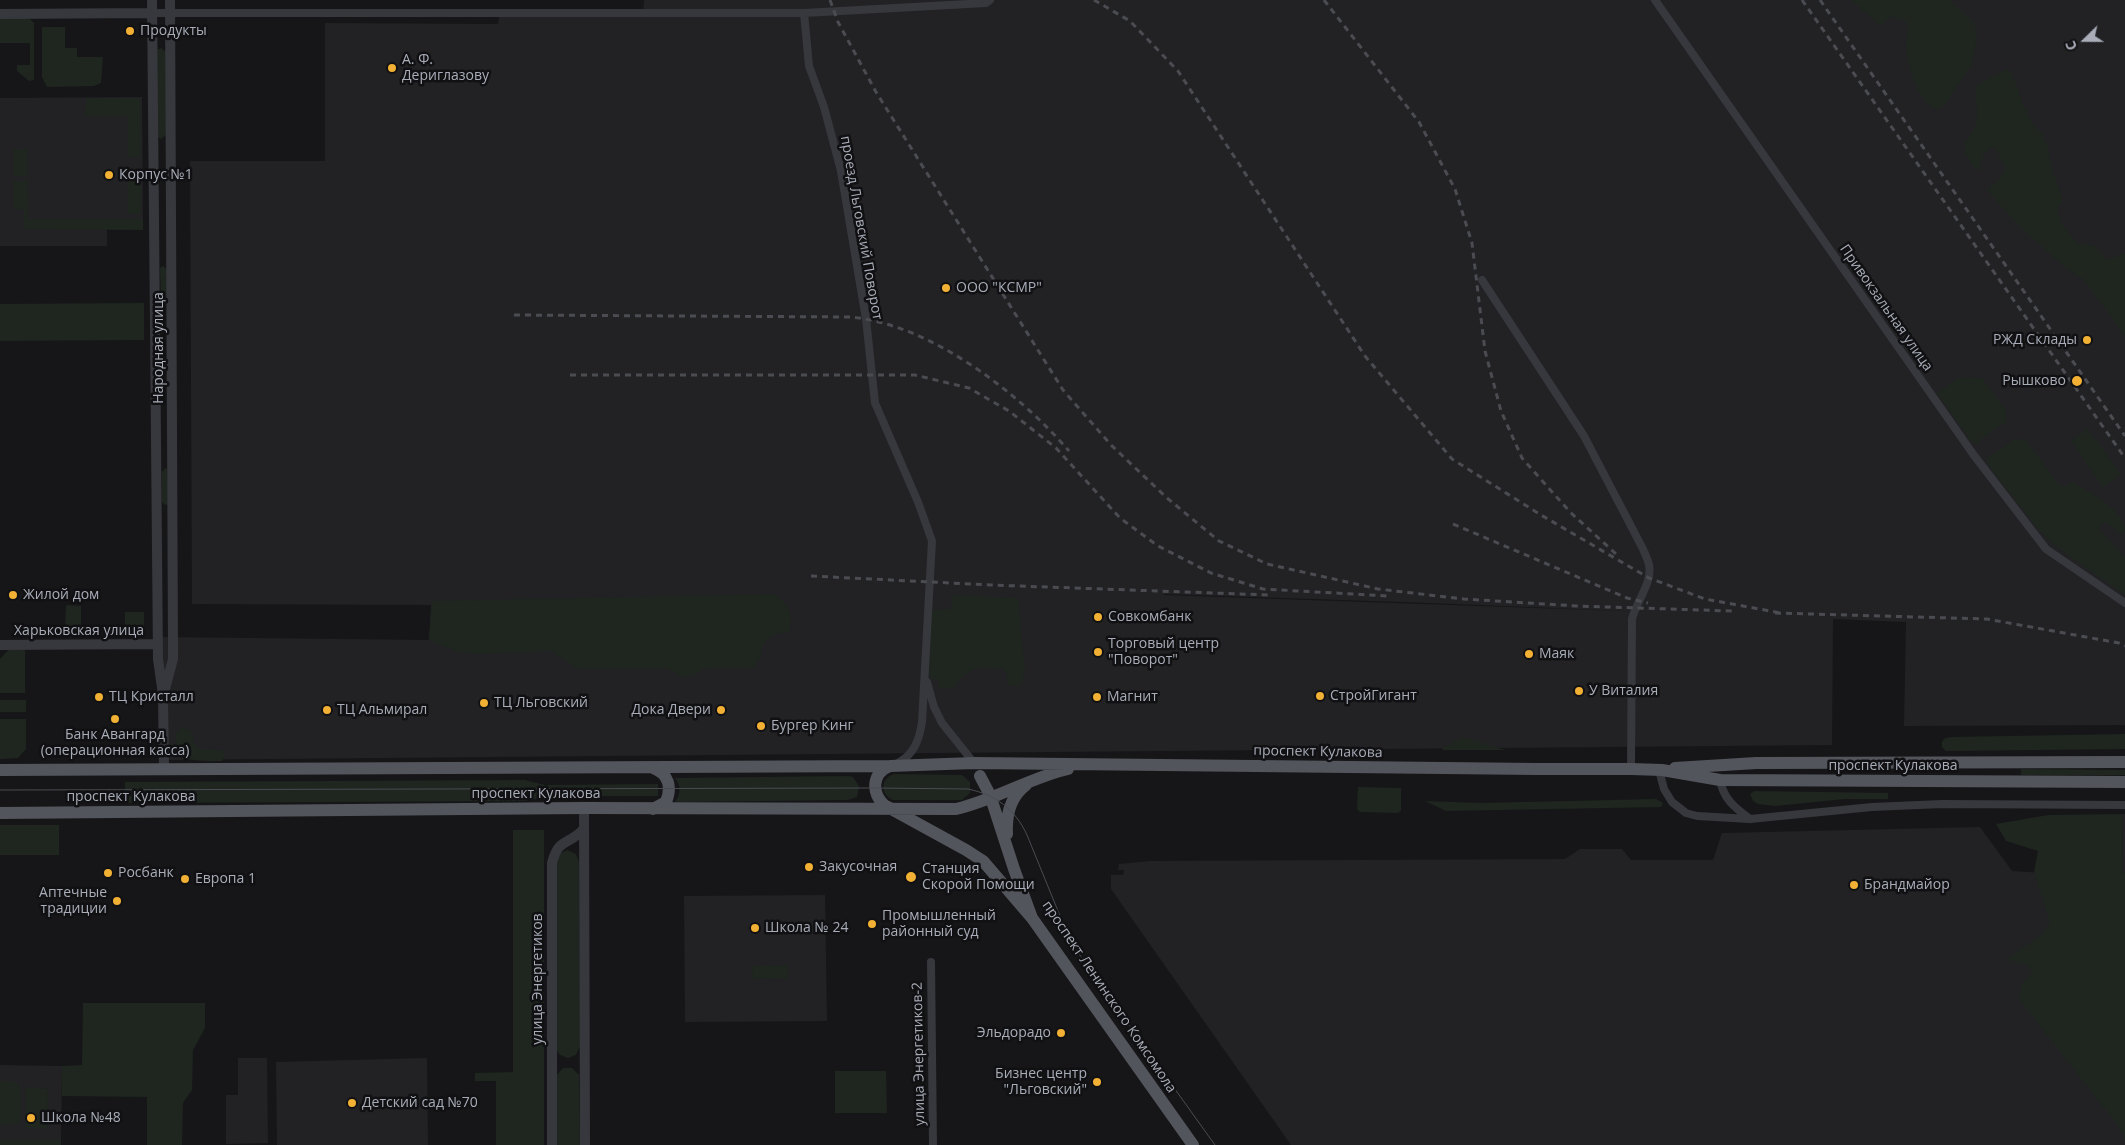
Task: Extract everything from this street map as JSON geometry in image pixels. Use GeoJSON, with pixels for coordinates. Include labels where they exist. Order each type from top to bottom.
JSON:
{"type":"FeatureCollection","features":[{"type":"Feature","properties":{"kind":"main road","name":"проспект Кулакова"},"geometry":{"type":"LineString","coordinates":[[0,770],[651,768],[890,766],[974,763],[1661,770],[1719,765],[2125,762]]}},
{"type":"Feature","properties":{"kind":"main road","name":"проспект Ленинского Комсомола"},"geometry":{"type":"LineString","coordinates":[[974,763],[991,798],[1032,918],[1192,1145]]}},
{"type":"Feature","properties":{"kind":"main road"},"geometry":{"type":"LineString","coordinates":[[890,766],[878,774],[875,788],[878,800],[891,809],[956,809],[991,798],[1035,778],[1085,765]]}},
{"type":"Feature","properties":{"kind":"main road"},"geometry":{"type":"LineString","coordinates":[[650,810],[666,802],[670,791],[669,781],[665,776],[659,770],[651,768]]}},
{"type":"Feature","properties":{"kind":"main road","name":"проспект Кулакова"},"geometry":{"type":"LineString","coordinates":[[1661,770],[1720,780],[2125,782]]}},
{"type":"Feature","properties":{"kind":"main road"},"geometry":{"type":"LineString","coordinates":[[956,809],[977,799],[982,790],[980,776]]}},
{"type":"Feature","properties":{"kind":"main road"},"geometry":{"type":"LineString","coordinates":[[1014,869],[1007,831],[1010,806],[1022,788],[1035,778]]}},
{"type":"Feature","properties":{"kind":"main road","name":"проспект Кулакова"},"geometry":{"type":"LineString","coordinates":[[0,813],[584,808],[650,810],[891,809],[983,861],[1032,918]]}},
{"type":"Feature","properties":{"kind":"street","name":"Народная улица"},"geometry":{"type":"LineString","coordinates":[[152,0],[158,644],[164,695],[164,769]]}},
{"type":"Feature","properties":{"kind":"street","name":"Народная улица"},"geometry":{"type":"LineString","coordinates":[[164,695],[173,660],[170,0]]}},
{"type":"Feature","properties":{"kind":"street"},"geometry":{"type":"LineString","coordinates":[[0,14],[804,13],[944,6],[986,3],[990,0]]}},
{"type":"Feature","properties":{"kind":"street","name":"Привокзальная улица"},"geometry":{"type":"LineString","coordinates":[[1655,0],[1973,454],[2046,549],[2125,603]]}},
{"type":"Feature","properties":{"kind":"street","name":"проезд Льговский Поворот"},"geometry":{"type":"LineString","coordinates":[[804,13],[809,66],[824,107],[841,171],[866,319],[875,403],[918,502],[932,541],[920,738],[914,750],[906,758],[890,766]]}},
{"type":"Feature","properties":{"kind":"street"},"geometry":{"type":"LineString","coordinates":[[1482,280],[1584,436],[1643,549],[1649,566],[1649,578],[1632,619],[1631,769]]}},
{"type":"Feature","properties":{"kind":"street","name":"Харьковская улица"},"geometry":{"type":"LineString","coordinates":[[0,645],[158,644],[166,639],[171,641],[173,646]]}},
{"type":"Feature","properties":{"kind":"street"},"geometry":{"type":"LineString","coordinates":[[925,672],[934,707],[942,723],[974,763]]}},
{"type":"Feature","properties":{"kind":"street"},"geometry":{"type":"LineString","coordinates":[[1719,765],[1722,791],[1727,799],[1750,819]]}},
{"type":"Feature","properties":{"kind":"street"},"geometry":{"type":"LineString","coordinates":[[1661,770],[1664,789],[1672,802],[1686,813],[1697,816],[1750,819],[1872,807],[1942,804],[2125,805]]}},
{"type":"Feature","properties":{"kind":"street"},"geometry":{"type":"LineString","coordinates":[[584,808],[585,1145]]}},
{"type":"Feature","properties":{"kind":"street","name":"улица Энергетиков"},"geometry":{"type":"LineString","coordinates":[[552,1145],[552,863],[555,850],[560,844],[573,839],[584,829]]}},
{"type":"Feature","properties":{"kind":"street","name":"улица Энергетиков-2"},"geometry":{"type":"LineString","coordinates":[[930,962],[933,1145]]}},
{"type":"Feature","properties":{"kind":"shaded area"},"geometry":{"type":"Polygon","coordinates":[[[644,0],[2125,0],[2125,725],[1904,726],[1906,622],[1833,619],[1832,745],[160,760],[160,637],[429,640],[431,605],[192,604],[190,161],[325,161],[325,23],[498,24],[499,17],[643,15],[644,0]],[[1164,594],[1651,612],[1430,603],[1164,594]]]}},
{"type":"Feature","properties":{"kind":"shaded area"},"geometry":{"type":"Polygon","coordinates":[[[1851,0],[1949,0],[1974,22],[1977,35],[1972,65],[1944,106],[1937,109],[1930,105],[1924,99],[1914,81],[1908,61],[1906,38],[1909,28],[1905,21],[1891,16],[1881,26],[1851,0]]]}},
{"type":"Feature","properties":{"kind":"shaded area"},"geometry":{"type":"Polygon","coordinates":[[[0,17],[29,18],[34,23],[34,80],[29,81],[17,71],[17,65],[30,65],[30,43],[0,43],[0,17]]]}},
{"type":"Feature","properties":{"kind":"shaded area"},"geometry":{"type":"Polygon","coordinates":[[[42,27],[65,27],[65,48],[77,48],[77,57],[103,57],[101,83],[94,86],[47,87],[42,77],[42,27]]]}},
{"type":"Feature","properties":{"kind":"shaded area"},"geometry":{"type":"Polygon","coordinates":[[[161,48],[166,52],[166,135],[161,139],[158,137],[157,50],[161,48]]]}},
{"type":"Feature","properties":{"kind":"shaded area"},"geometry":{"type":"Polygon","coordinates":[[[2006,69],[2011,71],[2023,105],[2048,146],[2053,172],[2063,200],[2057,209],[2061,223],[2078,244],[2093,245],[2108,260],[2125,253],[2125,336],[2084,280],[2066,268],[2022,229],[1991,195],[1988,188],[2000,179],[2005,169],[1996,148],[1993,147],[1984,153],[1979,170],[1975,169],[1968,158],[1965,145],[1976,125],[1977,85],[2006,69]]]}},
{"type":"Feature","properties":{"kind":"shaded area"},"geometry":{"type":"Polygon","coordinates":[[[142,97],[143,229],[107,229],[107,246],[0,246],[0,98],[142,97]]]}},
{"type":"Feature","properties":{"kind":"shaded area"},"geometry":{"type":"Polygon","coordinates":[[[86,98],[140,98],[141,157],[128,157],[128,116],[86,116],[86,98]]]}},
{"type":"Feature","properties":{"kind":"shaded area"},"geometry":{"type":"Polygon","coordinates":[[[14,149],[27,149],[28,219],[143,219],[143,230],[24,229],[24,209],[14,209],[14,181],[26,181],[26,176],[14,176],[14,149]]]}},
{"type":"Feature","properties":{"kind":"shaded area"},"geometry":{"type":"Polygon","coordinates":[[[128,169],[141,169],[141,214],[128,214],[128,169]]]}},
{"type":"Feature","properties":{"kind":"shaded area"},"geometry":{"type":"Polygon","coordinates":[[[163,266],[167,269],[167,299],[164,301],[161,298],[160,268],[163,266]]]}},
{"type":"Feature","properties":{"kind":"shaded area"},"geometry":{"type":"Polygon","coordinates":[[[144,303],[144,340],[0,341],[0,304],[144,303]]]}},
{"type":"Feature","properties":{"kind":"shaded area"},"geometry":{"type":"Polygon","coordinates":[[[1959,377],[1982,378],[2006,411],[2007,421],[1976,443],[1971,441],[1937,393],[1959,377]]]}},
{"type":"Feature","properties":{"kind":"shaded area"},"geometry":{"type":"Polygon","coordinates":[[[2088,429],[2121,474],[2103,487],[2071,441],[2088,429]]]}},
{"type":"Feature","properties":{"kind":"shaded area"},"geometry":{"type":"Polygon","coordinates":[[[2014,439],[2026,440],[2057,483],[2064,487],[2072,482],[2105,502],[2119,515],[2125,531],[2120,534],[2106,522],[2098,528],[2125,557],[2125,595],[2061,550],[2041,533],[1987,463],[1988,458],[2014,439]]]}},
{"type":"Feature","properties":{"kind":"shaded area"},"geometry":{"type":"Polygon","coordinates":[[[165,468],[167,469],[168,504],[165,505],[162,502],[162,472],[165,468]]]}},
{"type":"Feature","properties":{"kind":"shaded area"},"geometry":{"type":"Polygon","coordinates":[[[775,594],[787,606],[791,616],[791,626],[789,632],[769,637],[765,641],[761,656],[753,668],[706,668],[692,676],[684,677],[665,668],[579,669],[552,651],[475,654],[456,651],[429,640],[432,601],[775,594]]]}},
{"type":"Feature","properties":{"kind":"shaded area"},"geometry":{"type":"Polygon","coordinates":[[[952,595],[1018,598],[1025,672],[1020,686],[1009,686],[1005,669],[996,668],[981,668],[970,671],[954,688],[938,688],[939,680],[931,679],[928,672],[931,610],[951,609],[952,595]]]}},
{"type":"Feature","properties":{"kind":"shaded area"},"geometry":{"type":"Polygon","coordinates":[[[66,605],[81,606],[81,627],[65,627],[66,605]]]}},
{"type":"Feature","properties":{"kind":"shaded area"},"geometry":{"type":"Polygon","coordinates":[[[125,612],[144,612],[144,626],[125,626],[125,612]]]}},
{"type":"Feature","properties":{"kind":"shaded area"},"geometry":{"type":"Polygon","coordinates":[[[10,648],[25,648],[25,693],[0,693],[0,659],[10,648]]]}},
{"type":"Feature","properties":{"kind":"shaded area"},"geometry":{"type":"Polygon","coordinates":[[[0,700],[26,700],[26,712],[0,712],[0,700]]]}},
{"type":"Feature","properties":{"kind":"shaded area"},"geometry":{"type":"Polygon","coordinates":[[[0,719],[26,719],[26,749],[18,758],[0,759],[0,719]]]}},
{"type":"Feature","properties":{"kind":"shaded area"},"geometry":{"type":"Polygon","coordinates":[[[183,728],[191,730],[194,743],[200,749],[223,750],[225,755],[222,761],[193,760],[182,754],[178,748],[176,735],[183,728]]]}},
{"type":"Feature","properties":{"kind":"shaded area"},"geometry":{"type":"Polygon","coordinates":[[[2125,734],[2125,749],[1946,751],[1942,747],[1942,742],[1945,738],[1952,737],[2125,734]]]}},
{"type":"Feature","properties":{"kind":"shaded area"},"geometry":{"type":"Polygon","coordinates":[[[1463,737],[1505,750],[1443,750],[1443,748],[1463,737]]]}},
{"type":"Feature","properties":{"kind":"shaded area"},"geometry":{"type":"Polygon","coordinates":[[[2021,769],[2125,770],[2125,775],[2021,775],[2021,769]]]}},
{"type":"Feature","properties":{"kind":"shaded area"},"geometry":{"type":"Polygon","coordinates":[[[894,774],[962,775],[970,782],[970,793],[962,800],[893,800],[889,798],[883,787],[886,779],[894,774]]]}},
{"type":"Feature","properties":{"kind":"shaded area"},"geometry":{"type":"Polygon","coordinates":[[[853,777],[859,786],[857,797],[848,800],[675,802],[679,790],[675,778],[853,777]]]}},
{"type":"Feature","properties":{"kind":"shaded area"},"geometry":{"type":"Polygon","coordinates":[[[525,780],[545,785],[658,784],[658,796],[547,796],[526,801],[125,803],[125,782],[525,780]]]}},
{"type":"Feature","properties":{"kind":"shaded area"},"geometry":{"type":"Polygon","coordinates":[[[1358,787],[1401,788],[1401,811],[1397,813],[1360,812],[1357,809],[1358,787]]]}},
{"type":"Feature","properties":{"kind":"shaded area"},"geometry":{"type":"Polygon","coordinates":[[[1754,791],[1888,793],[1888,799],[1845,799],[1775,806],[1758,804],[1753,801],[1750,794],[1754,791]]]}},
{"type":"Feature","properties":{"kind":"shaded area"},"geometry":{"type":"Polygon","coordinates":[[[1656,799],[1663,803],[1661,807],[1446,811],[1425,801],[1480,803],[1656,799]]]}},
{"type":"Feature","properties":{"kind":"shaded area"},"geometry":{"type":"Polygon","coordinates":[[[2122,814],[2125,814],[2125,1145],[1291,1145],[1111,889],[1111,875],[1123,875],[1124,870],[1118,870],[1119,864],[1150,861],[1565,859],[1580,849],[1622,849],[1631,860],[1713,860],[1722,833],[1980,827],[2012,871],[2123,878],[2122,814]]]}},
{"type":"Feature","properties":{"kind":"shaded area"},"geometry":{"type":"Polygon","coordinates":[[[2122,814],[2123,876],[2125,871],[2125,1139],[2119,1127],[2019,999],[2022,984],[2033,972],[2029,966],[2006,959],[2040,936],[2050,922],[2034,872],[2038,851],[2006,841],[1996,824],[2048,815],[2122,814]]]}},
{"type":"Feature","properties":{"kind":"shaded area"},"geometry":{"type":"Polygon","coordinates":[[[0,825],[59,825],[59,855],[0,855],[0,825]]]}},
{"type":"Feature","properties":{"kind":"shaded area"},"geometry":{"type":"Polygon","coordinates":[[[513,830],[544,830],[544,1145],[496,1145],[496,1081],[475,1081],[475,1073],[513,1072],[513,830]]]}},
{"type":"Feature","properties":{"kind":"shaded area"},"geometry":{"type":"Polygon","coordinates":[[[567,850],[576,854],[579,862],[580,1046],[576,1055],[568,1058],[560,1055],[557,1051],[556,862],[559,854],[567,850]]]}},
{"type":"Feature","properties":{"kind":"shaded area","name":"Школа № 24"},"geometry":{"type":"Polygon","coordinates":[[[825,895],[827,1021],[685,1022],[684,896],[825,895]]]}},
{"type":"Feature","properties":{"kind":"shaded area"},"geometry":{"type":"Polygon","coordinates":[[[787,965],[788,978],[753,979],[752,966],[787,965]]]}},
{"type":"Feature","properties":{"kind":"shaded area"},"geometry":{"type":"Polygon","coordinates":[[[83,1003],[205,1003],[205,1028],[193,1050],[192,1090],[183,1103],[182,1145],[147,1145],[147,1097],[62,1096],[62,1066],[82,1065],[83,1003]]]}},
{"type":"Feature","properties":{"kind":"shaded area"},"geometry":{"type":"Polygon","coordinates":[[[238,1058],[267,1058],[268,1143],[226,1144],[226,1095],[238,1095],[238,1058]]]}},
{"type":"Feature","properties":{"kind":"shaded area","name":"Детский сад №70"},"geometry":{"type":"Polygon","coordinates":[[[427,1058],[428,1145],[277,1145],[276,1062],[427,1058]]]}},
{"type":"Feature","properties":{"kind":"shaded area","name":"Школа №48"},"geometry":{"type":"Polygon","coordinates":[[[0,1065],[62,1066],[61,1145],[0,1145],[0,1065]]]}},
{"type":"Feature","properties":{"kind":"shaded area"},"geometry":{"type":"Polygon","coordinates":[[[563,1068],[572,1068],[579,1075],[580,1145],[556,1145],[557,1075],[563,1068]]]}},
{"type":"Feature","properties":{"kind":"shaded area"},"geometry":{"type":"Polygon","coordinates":[[[835,1071],[886,1071],[887,1113],[835,1113],[835,1071]]]}},
{"type":"Feature","properties":{"kind":"shaded area"},"geometry":{"type":"Polygon","coordinates":[[[0,1081],[18,1083],[21,1114],[18,1123],[0,1125],[0,1081]]]}},
{"type":"Feature","properties":{"kind":"shaded area"},"geometry":{"type":"Polygon","coordinates":[[[25,1087],[48,1089],[47,1128],[26,1128],[25,1087]]]}},
{"type":"Feature","properties":{"kind":"shaded area"},"geometry":{"type":"Polygon","coordinates":[[[0,1140],[61,1140],[61,1145],[0,1145],[0,1140]]]}},
{"type":"Feature","properties":{"kind":"tram line"},"geometry":{"type":"LineString","coordinates":[[0,790],[968,789],[996,799],[1004,804],[1017,818],[1027,835],[1072,942],[1086,965],[1215,1145]]}},
{"type":"Feature","properties":{"kind":"railway"},"geometry":{"type":"LineString","coordinates":[[830,0],[838,22],[876,92],[1063,390],[1111,445],[1167,498],[1219,541],[1267,564],[1378,589],[1464,599],[1577,606],[1732,611]]}},
{"type":"Feature","properties":{"kind":"railway"},"geometry":{"type":"LineString","coordinates":[[1094,0],[1130,21],[1178,71],[1365,356],[1452,459],[1541,515],[1649,578],[1705,599],[1781,613]]}},
{"type":"Feature","properties":{"kind":"railway"},"geometry":{"type":"LineString","coordinates":[[1324,0],[1419,122],[1455,189],[1472,243],[1485,351],[1501,411],[1522,458],[1570,512],[1616,554]]}},
{"type":"Feature","properties":{"kind":"railway"},"geometry":{"type":"LineString","coordinates":[[1802,0],[2125,458]]}},
{"type":"Feature","properties":{"kind":"railway"},"geometry":{"type":"LineString","coordinates":[[1820,0],[2125,436]]}},
{"type":"Feature","properties":{"kind":"railway"},"geometry":{"type":"LineString","coordinates":[[514,315],[850,317],[880,322],[911,333],[941,347],[970,364],[1025,406],[1069,451]]}},
{"type":"Feature","properties":{"kind":"railway"},"geometry":{"type":"LineString","coordinates":[[570,375],[915,375],[969,388],[1009,411],[1056,448],[1120,518],[1158,546],[1211,573],[1263,589],[1388,596]]}},
{"type":"Feature","properties":{"kind":"railway"},"geometry":{"type":"LineString","coordinates":[[1453,524],[1627,598],[1648,603]]}},
{"type":"Feature","properties":{"kind":"railway"},"geometry":{"type":"LineString","coordinates":[[811,576],[991,585],[1269,595]]}},
{"type":"Feature","properties":{"kind":"railway"},"geometry":{"type":"LineString","coordinates":[[1775,613],[1987,619],[2119,643],[2125,646]]}},
{"type":"Feature","properties":{"kind":"place","name":"Продукты"},"geometry":{"type":"Point","coordinates":[130,31]}},
{"type":"Feature","properties":{"kind":"place","name":"А. Ф. Дериглазову"},"geometry":{"type":"Point","coordinates":[392,68]}},
{"type":"Feature","properties":{"kind":"place","name":"Корпус №1"},"geometry":{"type":"Point","coordinates":[109,175]}},
{"type":"Feature","properties":{"kind":"place","name":"ООО \"КСМР\""},"geometry":{"type":"Point","coordinates":[946,288]}},
{"type":"Feature","properties":{"kind":"place","name":"РЖД Склады"},"geometry":{"type":"Point","coordinates":[2087,340]}},
{"type":"Feature","properties":{"kind":"place","name":"Рышково"},"geometry":{"type":"Point","coordinates":[2077,381]}},
{"type":"Feature","properties":{"kind":"place","name":"Жилой дом"},"geometry":{"type":"Point","coordinates":[13,595]}},
{"type":"Feature","properties":{"kind":"place","name":"Совкомбанк"},"geometry":{"type":"Point","coordinates":[1098,617]}},
{"type":"Feature","properties":{"kind":"place","name":"Торговый центр \"Поворот\""},"geometry":{"type":"Point","coordinates":[1098,652]}},
{"type":"Feature","properties":{"kind":"place","name":"Маяк"},"geometry":{"type":"Point","coordinates":[1529,654]}},
{"type":"Feature","properties":{"kind":"place","name":"У Виталия"},"geometry":{"type":"Point","coordinates":[1579,691]}},
{"type":"Feature","properties":{"kind":"place","name":"СтройГигант"},"geometry":{"type":"Point","coordinates":[1320,696]}},
{"type":"Feature","properties":{"kind":"place","name":"ТЦ Кристалл"},"geometry":{"type":"Point","coordinates":[99,697]}},
{"type":"Feature","properties":{"kind":"place","name":"Магнит"},"geometry":{"type":"Point","coordinates":[1097,697]}},
{"type":"Feature","properties":{"kind":"place","name":"ТЦ Льговский"},"geometry":{"type":"Point","coordinates":[484,703]}},
{"type":"Feature","properties":{"kind":"place","name":"ТЦ Альмирал"},"geometry":{"type":"Point","coordinates":[327,710]}},
{"type":"Feature","properties":{"kind":"place","name":"Дока Двери"},"geometry":{"type":"Point","coordinates":[721,710]}},
{"type":"Feature","properties":{"kind":"place","name":"Банк Авангард (операционная касса)"},"geometry":{"type":"Point","coordinates":[115,719]}},
{"type":"Feature","properties":{"kind":"place","name":"Бургер Кинг"},"geometry":{"type":"Point","coordinates":[761,726]}},
{"type":"Feature","properties":{"kind":"place","name":"Закусочная"},"geometry":{"type":"Point","coordinates":[809,867]}},
{"type":"Feature","properties":{"kind":"place","name":"Росбанк"},"geometry":{"type":"Point","coordinates":[108,873]}},
{"type":"Feature","properties":{"kind":"place","name":"Станция Скорой Помощи"},"geometry":{"type":"Point","coordinates":[911,877]}},
{"type":"Feature","properties":{"kind":"place","name":"Европа 1"},"geometry":{"type":"Point","coordinates":[185,879]}},
{"type":"Feature","properties":{"kind":"place","name":"Брандмайор"},"geometry":{"type":"Point","coordinates":[1854,885]}},
{"type":"Feature","properties":{"kind":"place","name":"Аптечные традиции"},"geometry":{"type":"Point","coordinates":[117,901]}},
{"type":"Feature","properties":{"kind":"place","name":"Промышленный районный суд"},"geometry":{"type":"Point","coordinates":[872,924]}},
{"type":"Feature","properties":{"kind":"place","name":"Школа № 24"},"geometry":{"type":"Point","coordinates":[755,928]}},
{"type":"Feature","properties":{"kind":"place","name":"Эльдорадо"},"geometry":{"type":"Point","coordinates":[1061,1033]}},
{"type":"Feature","properties":{"kind":"place","name":"Бизнес центр \"Льговский\""},"geometry":{"type":"Point","coordinates":[1097,1082]}},
{"type":"Feature","properties":{"kind":"place","name":"Детский сад №70"},"geometry":{"type":"Point","coordinates":[352,1103]}},
{"type":"Feature","properties":{"kind":"place","name":"Школа №48"},"geometry":{"type":"Point","coordinates":[31,1118]}}]}
